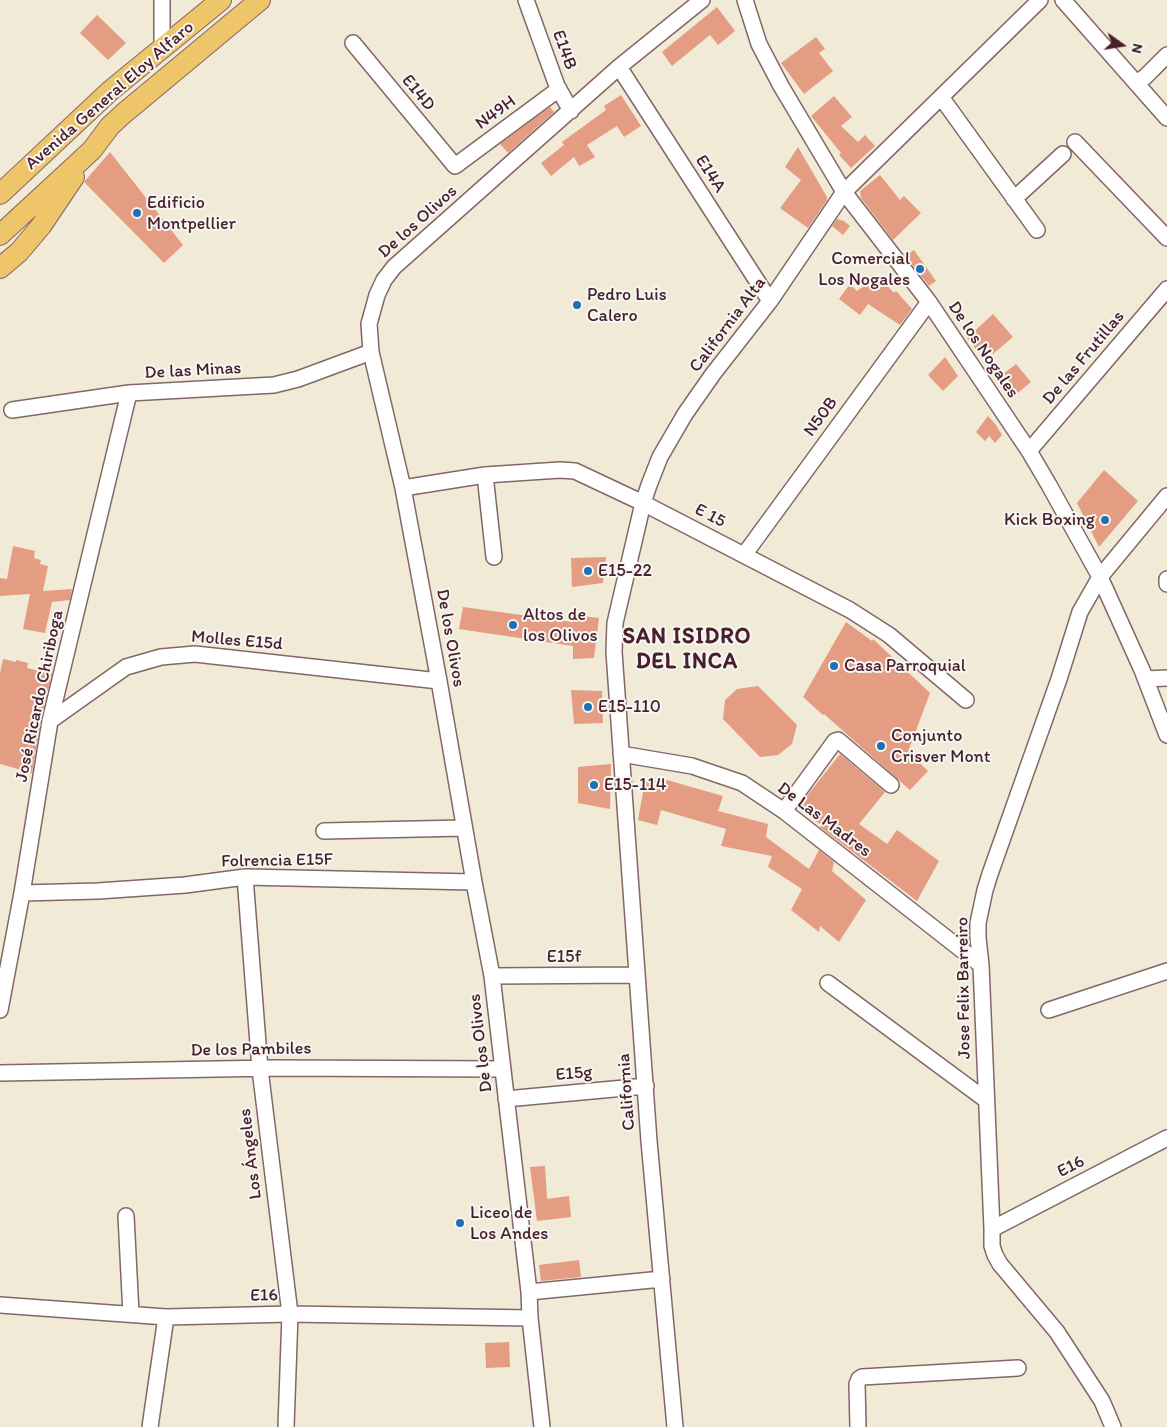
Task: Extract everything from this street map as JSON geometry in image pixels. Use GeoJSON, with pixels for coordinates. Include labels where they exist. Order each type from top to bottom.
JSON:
{"type":"FeatureCollection","features":[{"type":"Feature","properties":{"kind":"main road","name":"Avenida General Eloy Alfaro"},"geometry":{"type":"LineString","coordinates":[[0,194],[110,91],[221,0]]}},
{"type":"Feature","properties":{"kind":"main road","name":"Avenida General Eloy Alfaro"},"geometry":{"type":"LineString","coordinates":[[0,235],[92,150],[110,126],[123,114],[260,0]]}},
{"type":"Feature","properties":{"kind":"main road"},"geometry":{"type":"LineString","coordinates":[[0,268],[19,252],[41,226],[92,150]]}},
{"type":"Feature","properties":{"kind":"main road"},"geometry":{"type":"LineString","coordinates":[[0,177],[31,165]]}},
{"type":"Feature","properties":{"kind":"street"},"geometry":{"type":"LineString","coordinates":[[162,0],[162,50]]}},
{"type":"Feature","properties":{"kind":"street","name":"E14B"},"geometry":{"type":"LineString","coordinates":[[526,0],[559,89],[571,110]]}},
{"type":"Feature","properties":{"kind":"street","name":"De los Olivos"},"geometry":{"type":"LineString","coordinates":[[542,1427],[529,1292],[492,976],[403,488],[371,352],[369,324],[377,295],[384,280],[394,266],[619,67],[702,0]]}},
{"type":"Feature","properties":{"kind":"street","name":"De los Nogales"},"geometry":{"type":"LineString","coordinates":[[745,0],[759,44],[781,86],[844,192],[928,302],[1029,451],[1100,577],[1146,679],[1167,734]]}},
{"type":"Feature","properties":{"kind":"street","name":"California Alta"},"geometry":{"type":"LineString","coordinates":[[621,754],[614,638],[615,623],[643,503],[660,457],[680,421],[712,374],[770,300],[844,192],[1040,0]]}},
{"type":"Feature","properties":{"kind":"street"},"geometry":{"type":"LineString","coordinates":[[1063,0],[1167,118]]}},
{"type":"Feature","properties":{"kind":"street","name":"E14D"},"geometry":{"type":"LineString","coordinates":[[353,43],[454,166]]}},
{"type":"Feature","properties":{"kind":"street"},"geometry":{"type":"LineString","coordinates":[[1136,83],[1145,77],[1167,55]]}},
{"type":"Feature","properties":{"kind":"street","name":"E14A"},"geometry":{"type":"LineString","coordinates":[[619,67],[770,300]]}},
{"type":"Feature","properties":{"kind":"street","name":"N49H"},"geometry":{"type":"LineString","coordinates":[[454,166],[559,89]]}},
{"type":"Feature","properties":{"kind":"street"},"geometry":{"type":"LineString","coordinates":[[941,97],[1037,230]]}},
{"type":"Feature","properties":{"kind":"street"},"geometry":{"type":"LineString","coordinates":[[1075,142],[1167,238]]}},
{"type":"Feature","properties":{"kind":"street"},"geometry":{"type":"LineString","coordinates":[[1014,199],[1063,154]]}},
{"type":"Feature","properties":{"kind":"street","name":"De las Frutillas"},"geometry":{"type":"LineString","coordinates":[[1029,451],[1167,289]]}},
{"type":"Feature","properties":{"kind":"street","name":"N50B"},"geometry":{"type":"LineString","coordinates":[[744,555],[928,302]]}},
{"type":"Feature","properties":{"kind":"street","name":"De las Minas"},"geometry":{"type":"LineString","coordinates":[[12,410],[129,393],[274,385],[298,379],[371,352]]}},
{"type":"Feature","properties":{"kind":"street","name":"José Ricardo Chiriboga"},"geometry":{"type":"LineString","coordinates":[[0,1010],[22,893],[50,721],[129,393]]}},
{"type":"Feature","properties":{"kind":"street","name":"E 15"},"geometry":{"type":"LineString","coordinates":[[403,488],[485,474],[575,471],[643,503],[850,610],[889,635],[966,700]]}},
{"type":"Feature","properties":{"kind":"street"},"geometry":{"type":"LineString","coordinates":[[485,474],[494,557]]}},
{"type":"Feature","properties":{"kind":"street","name":"Jose Felix Barreiro"},"geometry":{"type":"LineString","coordinates":[[1114,1427],[1102,1401],[1058,1332],[1000,1264],[992,1246],[978,923],[985,890],[1060,679],[1080,612],[1100,577],[1167,496]]}},
{"type":"Feature","properties":{"kind":"street"},"geometry":{"type":"LineString","coordinates":[[1167,579],[1167,584]]}},
{"type":"Feature","properties":{"kind":"street","name":"Molles E15d"},"geometry":{"type":"LineString","coordinates":[[50,721],[126,667],[161,657],[195,654],[439,681]]}},
{"type":"Feature","properties":{"kind":"street"},"geometry":{"type":"LineString","coordinates":[[1146,679],[1167,678]]}},
{"type":"Feature","properties":{"kind":"street"},"geometry":{"type":"LineString","coordinates":[[784,811],[835,741],[838,740],[891,785]]}},
{"type":"Feature","properties":{"kind":"street","name":"De Las Madres"},"geometry":{"type":"LineString","coordinates":[[621,754],[692,766],[742,783],[784,811],[981,965]]}},
{"type":"Feature","properties":{"kind":"street","name":"California"},"geometry":{"type":"LineString","coordinates":[[621,754],[649,1141],[675,1427]]}},
{"type":"Feature","properties":{"kind":"street"},"geometry":{"type":"LineString","coordinates":[[324,831],[464,828]]}},
{"type":"Feature","properties":{"kind":"street","name":"Folrencia E15F"},"geometry":{"type":"LineString","coordinates":[[22,893],[98,891],[185,885],[245,877],[474,882]]}},
{"type":"Feature","properties":{"kind":"street","name":"Los Ángeles"},"geometry":{"type":"LineString","coordinates":[[245,877],[260,1068],[290,1314],[286,1427]]}},
{"type":"Feature","properties":{"kind":"street"},"geometry":{"type":"LineString","coordinates":[[1049,1010],[1167,971]]}},
{"type":"Feature","properties":{"kind":"street","name":"E15f"},"geometry":{"type":"LineString","coordinates":[[492,976],[637,975]]}},
{"type":"Feature","properties":{"kind":"street"},"geometry":{"type":"LineString","coordinates":[[828,982],[986,1100]]}},
{"type":"Feature","properties":{"kind":"street","name":"De los Pambiles"},"geometry":{"type":"LineString","coordinates":[[0,1073],[260,1068],[502,1069]]}},
{"type":"Feature","properties":{"kind":"street","name":"E15g"},"geometry":{"type":"LineString","coordinates":[[506,1099],[646,1086]]}},
{"type":"Feature","properties":{"kind":"street","name":"E16"},"geometry":{"type":"LineString","coordinates":[[992,1229],[1167,1138]]}},
{"type":"Feature","properties":{"kind":"street"},"geometry":{"type":"LineString","coordinates":[[126,1216],[131,1314]]}},
{"type":"Feature","properties":{"kind":"street"},"geometry":{"type":"LineString","coordinates":[[529,1292],[662,1279]]}},
{"type":"Feature","properties":{"kind":"street","name":"E16"},"geometry":{"type":"LineString","coordinates":[[0,1305],[166,1317],[290,1314],[530,1318]]}},
{"type":"Feature","properties":{"kind":"street"},"geometry":{"type":"LineString","coordinates":[[150,1427],[166,1317]]}},
{"type":"Feature","properties":{"kind":"street"},"geometry":{"type":"LineString","coordinates":[[858,1427],[857,1384],[862,1377],[1018,1368]]}},
{"type":"Feature","properties":{"kind":"building"},"geometry":{"type":"Polygon","coordinates":[[[717,7],[735,31],[718,45],[710,35],[672,66],[662,52],[717,7]]]}},
{"type":"Feature","properties":{"kind":"building"},"geometry":{"type":"Polygon","coordinates":[[[97,15],[126,43],[108,60],[80,33],[97,15]]]}},
{"type":"Feature","properties":{"kind":"building"},"geometry":{"type":"Polygon","coordinates":[[[816,37],[825,49],[819,53],[833,71],[804,94],[781,63],[816,37]]]}},
{"type":"Feature","properties":{"kind":"building"},"geometry":{"type":"Polygon","coordinates":[[[621,95],[641,126],[624,137],[617,126],[587,145],[595,157],[579,166],[574,157],[551,176],[541,163],[564,145],[562,142],[606,110],[604,106],[621,95]]]}},
{"type":"Feature","properties":{"kind":"building"},"geometry":{"type":"Polygon","coordinates":[[[834,96],[852,117],[841,126],[858,142],[865,135],[875,146],[851,168],[839,155],[841,153],[811,116],[834,96]]]}},
{"type":"Feature","properties":{"kind":"building"},"geometry":{"type":"Polygon","coordinates":[[[550,107],[554,112],[508,153],[500,144],[550,107]]]}},
{"type":"Feature","properties":{"kind":"building"},"geometry":{"type":"Polygon","coordinates":[[[798,147],[827,197],[827,200],[808,228],[780,208],[801,180],[785,167],[798,147]]]}},
{"type":"Feature","properties":{"kind":"building","name":"Edificio Montpellier"},"geometry":{"type":"Polygon","coordinates":[[[110,152],[183,245],[164,263],[84,182],[110,152]]]}},
{"type":"Feature","properties":{"kind":"building"},"geometry":{"type":"Polygon","coordinates":[[[880,175],[900,200],[904,196],[921,213],[893,240],[861,198],[860,191],[880,175]]]}},
{"type":"Feature","properties":{"kind":"building"},"geometry":{"type":"Polygon","coordinates":[[[837,219],[844,221],[850,226],[843,235],[832,226],[837,219]]]}},
{"type":"Feature","properties":{"kind":"building","name":"Comercial Los Nogales"},"geometry":{"type":"Polygon","coordinates":[[[914,250],[936,281],[929,286],[905,256],[914,250]]]}},
{"type":"Feature","properties":{"kind":"building"},"geometry":{"type":"Polygon","coordinates":[[[878,276],[894,293],[896,291],[912,309],[900,325],[868,304],[860,315],[839,299],[850,284],[857,291],[878,276]]]}},
{"type":"Feature","properties":{"kind":"building"},"geometry":{"type":"Polygon","coordinates":[[[993,314],[1013,337],[993,354],[986,346],[979,353],[967,338],[993,314]]]}},
{"type":"Feature","properties":{"kind":"building"},"geometry":{"type":"Polygon","coordinates":[[[945,357],[958,376],[943,391],[928,375],[945,357]]]}},
{"type":"Feature","properties":{"kind":"building"},"geometry":{"type":"Polygon","coordinates":[[[1016,364],[1031,382],[1013,397],[998,378],[1016,364]]]}},
{"type":"Feature","properties":{"kind":"building"},"geometry":{"type":"Polygon","coordinates":[[[988,416],[1002,435],[995,443],[989,436],[985,441],[976,432],[988,416]]]}},
{"type":"Feature","properties":{"kind":"building"},"geometry":{"type":"Polygon","coordinates":[[[1104,470],[1138,501],[1099,547],[1077,503],[1104,470]]]}},
{"type":"Feature","properties":{"kind":"building"},"geometry":{"type":"Polygon","coordinates":[[[13,546],[35,551],[34,558],[41,560],[40,564],[48,566],[43,591],[72,589],[70,600],[52,602],[45,633],[23,629],[30,594],[0,596],[0,578],[7,579],[13,546]]]}},
{"type":"Feature","properties":{"kind":"building","name":"E15-22"},"geometry":{"type":"Polygon","coordinates":[[[606,557],[603,583],[572,587],[571,558],[606,557]]]}},
{"type":"Feature","properties":{"kind":"building","name":"Altos de los Olivos"},"geometry":{"type":"Polygon","coordinates":[[[463,607],[573,622],[573,615],[599,618],[594,658],[573,659],[573,646],[459,629],[463,607]]]}},
{"type":"Feature","properties":{"kind":"building"},"geometry":{"type":"Polygon","coordinates":[[[846,622],[872,641],[873,639],[930,693],[908,752],[928,771],[910,790],[803,697],[846,622]]]}},
{"type":"Feature","properties":{"kind":"building"},"geometry":{"type":"Polygon","coordinates":[[[3,659],[28,663],[27,668],[52,674],[41,719],[32,773],[0,764],[0,673],[3,659]]]}},
{"type":"Feature","properties":{"kind":"building"},"geometry":{"type":"Polygon","coordinates":[[[758,686],[797,725],[792,744],[778,755],[760,757],[723,719],[725,700],[737,689],[758,686]]]}},
{"type":"Feature","properties":{"kind":"building","name":"E15-110"},"geometry":{"type":"Polygon","coordinates":[[[571,690],[602,691],[603,723],[574,724],[571,690]]]}},
{"type":"Feature","properties":{"kind":"building"},"geometry":{"type":"Polygon","coordinates":[[[840,754],[885,792],[859,824],[887,844],[897,830],[939,861],[917,901],[820,827],[821,825],[798,807],[840,754]]]}},
{"type":"Feature","properties":{"kind":"building","name":"E15-114"},"geometry":{"type":"Polygon","coordinates":[[[611,764],[610,809],[578,803],[578,767],[611,764]]]}},
{"type":"Feature","properties":{"kind":"building"},"geometry":{"type":"Polygon","coordinates":[[[667,780],[723,796],[718,811],[768,824],[766,837],[809,869],[819,850],[834,862],[832,871],[866,900],[839,942],[820,926],[819,932],[791,910],[802,889],[768,867],[772,856],[721,846],[726,829],[661,810],[657,825],[638,820],[645,781],[667,780]]]}},
{"type":"Feature","properties":{"kind":"building"},"geometry":{"type":"Polygon","coordinates":[[[545,1166],[547,1199],[569,1196],[571,1217],[537,1221],[530,1167],[545,1166]]]}},
{"type":"Feature","properties":{"kind":"building"},"geometry":{"type":"Polygon","coordinates":[[[579,1260],[581,1277],[541,1281],[539,1265],[579,1260]]]}},
{"type":"Feature","properties":{"kind":"building"},"geometry":{"type":"Polygon","coordinates":[[[509,1342],[510,1367],[486,1368],[485,1343],[509,1342]]]}},
{"type":"Feature","properties":{"kind":"place","name":"Edificio Montpellier"},"geometry":{"type":"Point","coordinates":[137,213]}},
{"type":"Feature","properties":{"kind":"place","name":"Comercial Los Nogales"},"geometry":{"type":"Point","coordinates":[920,269]}},
{"type":"Feature","properties":{"kind":"place","name":"Pedro Luis Calero"},"geometry":{"type":"Point","coordinates":[577,305]}},
{"type":"Feature","properties":{"kind":"place","name":"Kick Boxing"},"geometry":{"type":"Point","coordinates":[1105,520]}},
{"type":"Feature","properties":{"kind":"place","name":"E15-22"},"geometry":{"type":"Point","coordinates":[588,571]}},
{"type":"Feature","properties":{"kind":"place","name":"Altos de los Olivos"},"geometry":{"type":"Point","coordinates":[513,625]}},
{"type":"Feature","properties":{"kind":"place","name":"Casa Parroquial"},"geometry":{"type":"Point","coordinates":[834,666]}},
{"type":"Feature","properties":{"kind":"place","name":"E15-110"},"geometry":{"type":"Point","coordinates":[588,707]}},
{"type":"Feature","properties":{"kind":"place","name":"Conjunto Crisver Mont"},"geometry":{"type":"Point","coordinates":[881,746]}},
{"type":"Feature","properties":{"kind":"place","name":"E15-114"},"geometry":{"type":"Point","coordinates":[594,785]}},
{"type":"Feature","properties":{"kind":"place","name":"Liceo de Los Andes"},"geometry":{"type":"Point","coordinates":[460,1223]}},
{"type":"Feature","properties":{"kind":"district","name":"SAN ISIDRO DEL INCA"},"geometry":{"type":"Point","coordinates":[687,650]}}]}
